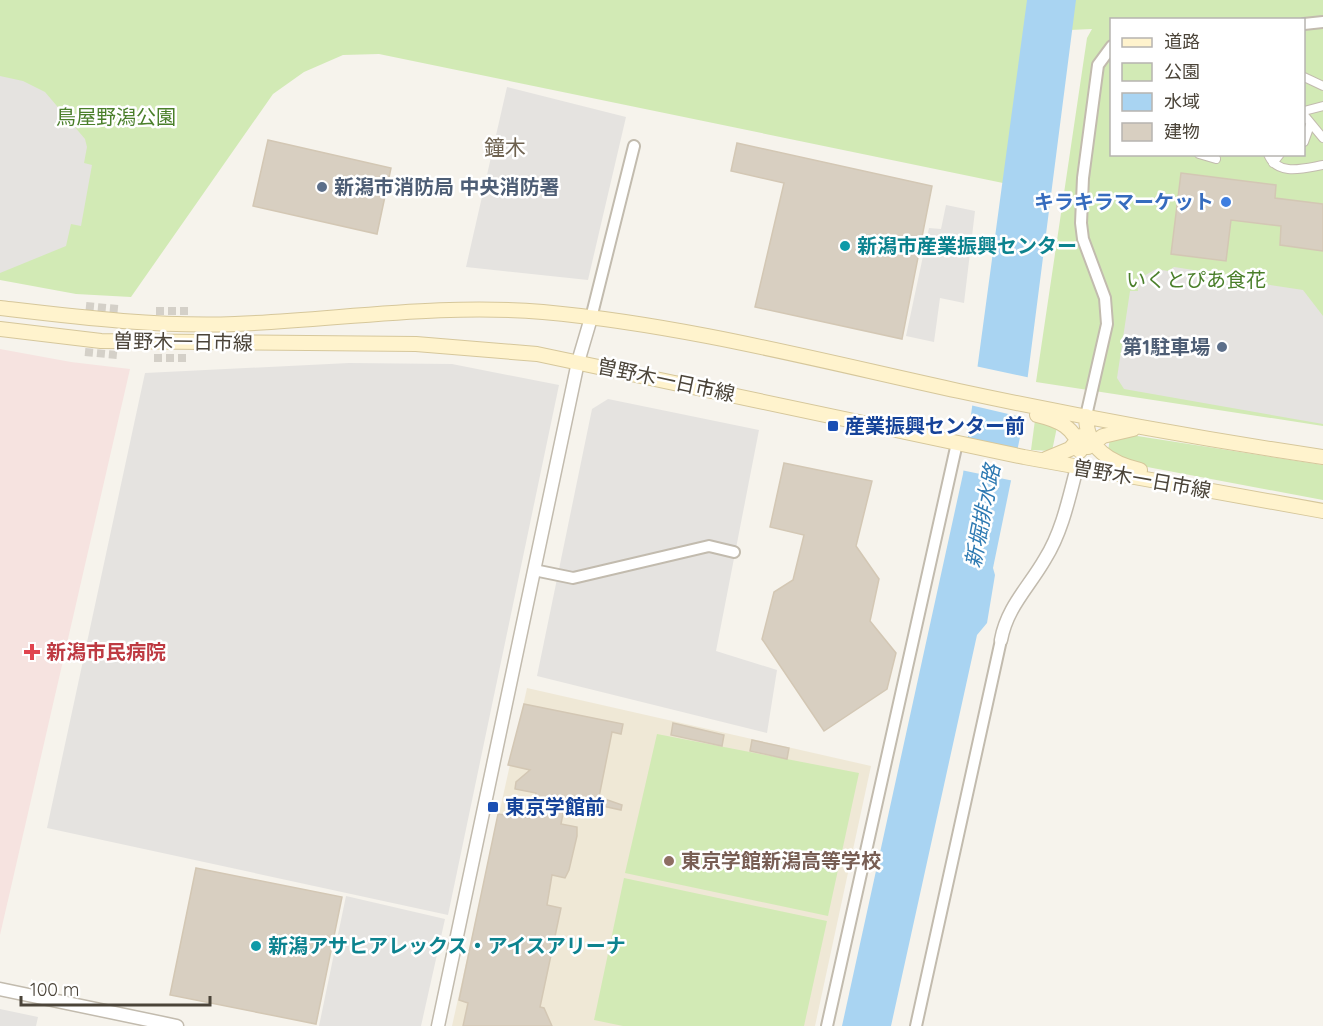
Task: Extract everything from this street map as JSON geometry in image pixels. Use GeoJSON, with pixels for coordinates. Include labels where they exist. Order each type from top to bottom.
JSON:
{"type":"FeatureCollection","features":[{"type":"Feature","properties":{"kind":"main road","name":"曽野木一日市線"},"geometry":{"type":"LineString","coordinates":[[0,308],[106,320],[232,324],[415,311],[541,312],[689,330],[974,394],[1029,409],[1086,416],[1323,457]]}},
{"type":"Feature","properties":{"kind":"main road","name":"曽野木一日市線"},"geometry":{"type":"LineString","coordinates":[[0,329],[101,341],[416,344],[537,354],[1024,457],[1042,460],[1081,448],[1192,488],[1323,511]]}},
{"type":"Feature","properties":{"kind":"main road"},"geometry":{"type":"LineString","coordinates":[[1029,409],[1066,425],[1081,448],[1101,453],[1113,461],[1169,477],[1192,488]]}},
{"type":"Feature","properties":{"kind":"main road"},"geometry":{"type":"LineString","coordinates":[[1081,448],[1086,416]]}},
{"type":"Feature","properties":{"kind":"main road"},"geometry":{"type":"LineString","coordinates":[[1042,460],[1081,448],[1117,431],[1146,428]]}},
{"type":"Feature","properties":{"kind":"street"},"geometry":{"type":"LineString","coordinates":[[1305,24],[1323,22]]}},
{"type":"Feature","properties":{"kind":"street"},"geometry":{"type":"LineString","coordinates":[[1086,416],[1107,324],[1105,298],[1083,240],[1080,206],[1098,65],[1110,49]]}},
{"type":"Feature","properties":{"kind":"street"},"geometry":{"type":"LineString","coordinates":[[1305,77],[1323,86]]}},
{"type":"Feature","properties":{"kind":"street"},"geometry":{"type":"LineString","coordinates":[[1305,113],[1323,106]]}},
{"type":"Feature","properties":{"kind":"street"},"geometry":{"type":"LineString","coordinates":[[1305,115],[1323,138]]}},
{"type":"Feature","properties":{"kind":"street"},"geometry":{"type":"LineString","coordinates":[[1305,138],[1310,124]]}},
{"type":"Feature","properties":{"kind":"street"},"geometry":{"type":"LineString","coordinates":[[438,1026],[578,362],[634,146]]}},
{"type":"Feature","properties":{"kind":"street"},"geometry":{"type":"LineString","coordinates":[[1269,156],[1273,163],[1283,168],[1299,170],[1323,165]]}},
{"type":"Feature","properties":{"kind":"street"},"geometry":{"type":"LineString","coordinates":[[1273,163],[1278,156]]}},
{"type":"Feature","properties":{"kind":"street"},"geometry":{"type":"LineString","coordinates":[[1214,170],[1216,157]]}},
{"type":"Feature","properties":{"kind":"street"},"geometry":{"type":"LineString","coordinates":[[827,1026],[959,444]]}},
{"type":"Feature","properties":{"kind":"street"},"geometry":{"type":"LineString","coordinates":[[916,1026],[1000,640],[1011,609],[1051,548],[1065,514],[1081,448]]}},
{"type":"Feature","properties":{"kind":"street"},"geometry":{"type":"LineString","coordinates":[[534,570],[573,578],[709,546],[734,552]]}},
{"type":"Feature","properties":{"kind":"street"},"geometry":{"type":"LineString","coordinates":[[0,989],[177,1026]]}},
{"type":"Feature","properties":{"kind":"shaded area"},"geometry":{"type":"Polygon","coordinates":[[[0,76],[23,81],[45,92],[85,139],[87,147],[84,163],[92,165],[81,226],[71,224],[66,246],[0,273],[0,76]]]}},
{"type":"Feature","properties":{"kind":"shaded area"},"geometry":{"type":"Polygon","coordinates":[[[507,87],[626,117],[588,280],[466,267],[507,87]]]}},
{"type":"Feature","properties":{"kind":"shaded area"},"geometry":{"type":"Polygon","coordinates":[[[946,205],[975,211],[964,303],[940,298],[934,342],[906,336],[929,228],[941,229],[946,205]]]}},
{"type":"Feature","properties":{"kind":"shaded area","name":"第1駐車場"},"geometry":{"type":"Polygon","coordinates":[[[1174,267],[1258,280],[1264,284],[1303,290],[1323,316],[1323,424],[1124,389],[1117,378],[1130,291],[1138,291],[1137,280],[1156,269],[1168,271],[1174,267]]]}},
{"type":"Feature","properties":{"kind":"shaded area","name":"新潟市民病院"},"geometry":{"type":"Polygon","coordinates":[[[0,349],[71,362],[130,369],[0,935],[0,349]]]}},
{"type":"Feature","properties":{"kind":"shaded area"},"geometry":{"type":"Polygon","coordinates":[[[349,363],[452,364],[559,385],[448,915],[47,828],[145,373],[349,363]]]}},
{"type":"Feature","properties":{"kind":"shaded area"},"geometry":{"type":"Polygon","coordinates":[[[608,399],[759,430],[716,651],[777,670],[767,733],[537,676],[592,409],[608,399]]]}},
{"type":"Feature","properties":{"kind":"shaded area","name":"東京学館新潟高等学校"},"geometry":{"type":"Polygon","coordinates":[[[527,688],[871,766],[815,1026],[452,1026],[527,688]]]}},
{"type":"Feature","properties":{"kind":"shaded area"},"geometry":{"type":"Polygon","coordinates":[[[346,896],[445,919],[421,1026],[319,1026],[346,896]]]}},
{"type":"Feature","properties":{"kind":"shaded area"},"geometry":{"type":"Polygon","coordinates":[[[0,1009],[38,1017],[36,1026],[0,1026],[0,1009]]]}},
{"type":"Feature","properties":{"kind":"green space","name":"鳥屋野潟公園"},"geometry":{"type":"Polygon","coordinates":[[[0,0],[1323,0],[1323,426],[1036,382],[1087,38],[1092,29],[1024,32],[1003,183],[379,54],[343,55],[304,72],[273,94],[131,297],[76,294],[0,280],[0,0]]]}},
{"type":"Feature","properties":{"kind":"green space"},"geometry":{"type":"Polygon","coordinates":[[[1035,420],[1057,427],[1052,451],[1031,450],[1035,420]]]}},
{"type":"Feature","properties":{"kind":"green space"},"geometry":{"type":"Polygon","coordinates":[[[1131,435],[1323,465],[1323,500],[1142,466],[1108,451],[1110,438],[1131,435]]]}},
{"type":"Feature","properties":{"kind":"green space"},"geometry":{"type":"Polygon","coordinates":[[[657,734],[859,773],[828,916],[625,873],[657,734]]]}},
{"type":"Feature","properties":{"kind":"green space"},"geometry":{"type":"Polygon","coordinates":[[[624,878],[827,921],[804,1026],[623,1026],[594,1020],[624,878]]]}},
{"type":"Feature","properties":{"kind":"water","name":"新堀排水路"},"geometry":{"type":"Polygon","coordinates":[[[1027,0],[1076,0],[1020,437],[993,568],[995,575],[987,623],[977,635],[891,1026],[842,1026],[963,474],[1027,0]]]}},
{"type":"Feature","properties":{"kind":"pier"},"geometry":{"type":"Polygon","coordinates":[[[975,366],[1031,378],[1026,418],[970,405],[975,366]]]}},
{"type":"Feature","properties":{"kind":"pier"},"geometry":{"type":"Polygon","coordinates":[[[965,437],[1021,449],[1014,481],[961,470],[965,437]]]}},
{"type":"Feature","properties":{"kind":"building","name":"新潟市消防局 中央消防署"},"geometry":{"type":"Polygon","coordinates":[[[268,140],[391,168],[377,234],[253,206],[268,140]]]}},
{"type":"Feature","properties":{"kind":"building","name":"新潟市産業振興センター"},"geometry":{"type":"Polygon","coordinates":[[[737,143],[932,186],[902,339],[755,307],[784,183],[731,171],[737,143]]]}},
{"type":"Feature","properties":{"kind":"building","name":"キラキラマーケット"},"geometry":{"type":"Polygon","coordinates":[[[1181,173],[1276,185],[1275,198],[1323,204],[1323,251],[1280,245],[1281,226],[1231,220],[1226,261],[1171,254],[1181,173]]]}},
{"type":"Feature","properties":{"kind":"building"},"geometry":{"type":"Polygon","coordinates":[[[784,463],[872,481],[856,546],[879,579],[870,621],[896,653],[887,689],[824,731],[762,639],[774,592],[793,580],[804,535],[770,527],[784,463]]]}},
{"type":"Feature","properties":{"kind":"building"},"geometry":{"type":"Polygon","coordinates":[[[524,704],[623,724],[621,734],[612,732],[599,797],[622,805],[621,810],[566,798],[561,824],[577,827],[577,836],[565,878],[552,875],[547,905],[561,908],[540,1007],[544,1008],[552,1026],[463,1026],[468,1003],[459,1000],[498,814],[531,818],[536,793],[515,789],[516,782],[530,770],[508,765],[524,704]]]}},
{"type":"Feature","properties":{"kind":"building"},"geometry":{"type":"Polygon","coordinates":[[[673,723],[724,735],[722,746],[671,735],[673,723]]]}},
{"type":"Feature","properties":{"kind":"building"},"geometry":{"type":"Polygon","coordinates":[[[752,740],[789,748],[787,759],[750,751],[752,740]]]}},
{"type":"Feature","properties":{"kind":"building","name":"新潟アサヒアレックス・アイスアリーナ"},"geometry":{"type":"Polygon","coordinates":[[[196,868],[342,897],[316,1024],[170,995],[196,868]]]}},
{"type":"Feature","properties":{"kind":"tunnel"},"geometry":{"type":"LineString","coordinates":[[86,306],[118,309]]}},
{"type":"Feature","properties":{"kind":"tunnel"},"geometry":{"type":"LineString","coordinates":[[156,311],[189,311]]}},
{"type":"Feature","properties":{"kind":"tunnel"},"geometry":{"type":"LineString","coordinates":[[85,352],[117,355]]}},
{"type":"Feature","properties":{"kind":"tunnel"},"geometry":{"type":"LineString","coordinates":[[154,358],[187,358]]}},
{"type":"Feature","properties":{"kind":"place","name":"新潟市消防局 中央消防署"},"geometry":{"type":"Point","coordinates":[322,187]}},
{"type":"Feature","properties":{"kind":"place","name":"キラキラマーケット"},"geometry":{"type":"Point","coordinates":[1226,202]}},
{"type":"Feature","properties":{"kind":"place","name":"新潟市産業振興センター"},"geometry":{"type":"Point","coordinates":[845,246]}},
{"type":"Feature","properties":{"kind":"place","name":"第1駐車場"},"geometry":{"type":"Point","coordinates":[1222,347]}},
{"type":"Feature","properties":{"kind":"place","name":"産業振興センター前"},"geometry":{"type":"Point","coordinates":[833,426]}},
{"type":"Feature","properties":{"kind":"place","name":"新潟市民病院"},"geometry":{"type":"Point","coordinates":[32,652]}},
{"type":"Feature","properties":{"kind":"place","name":"東京学館前"},"geometry":{"type":"Point","coordinates":[493,807]}},
{"type":"Feature","properties":{"kind":"place","name":"東京学館新潟高等学校"},"geometry":{"type":"Point","coordinates":[669,861]}},
{"type":"Feature","properties":{"kind":"place","name":"新潟アサヒアレックス・アイスアリーナ"},"geometry":{"type":"Point","coordinates":[256,946]}},
{"type":"Feature","properties":{"kind":"district","name":"鐘木"},"geometry":{"type":"Point","coordinates":[505,148]}},
{"type":"Feature","properties":{"kind":"park label","name":"いくとぴあ食花"},"geometry":{"type":"Point","coordinates":[1196,280]}}]}
